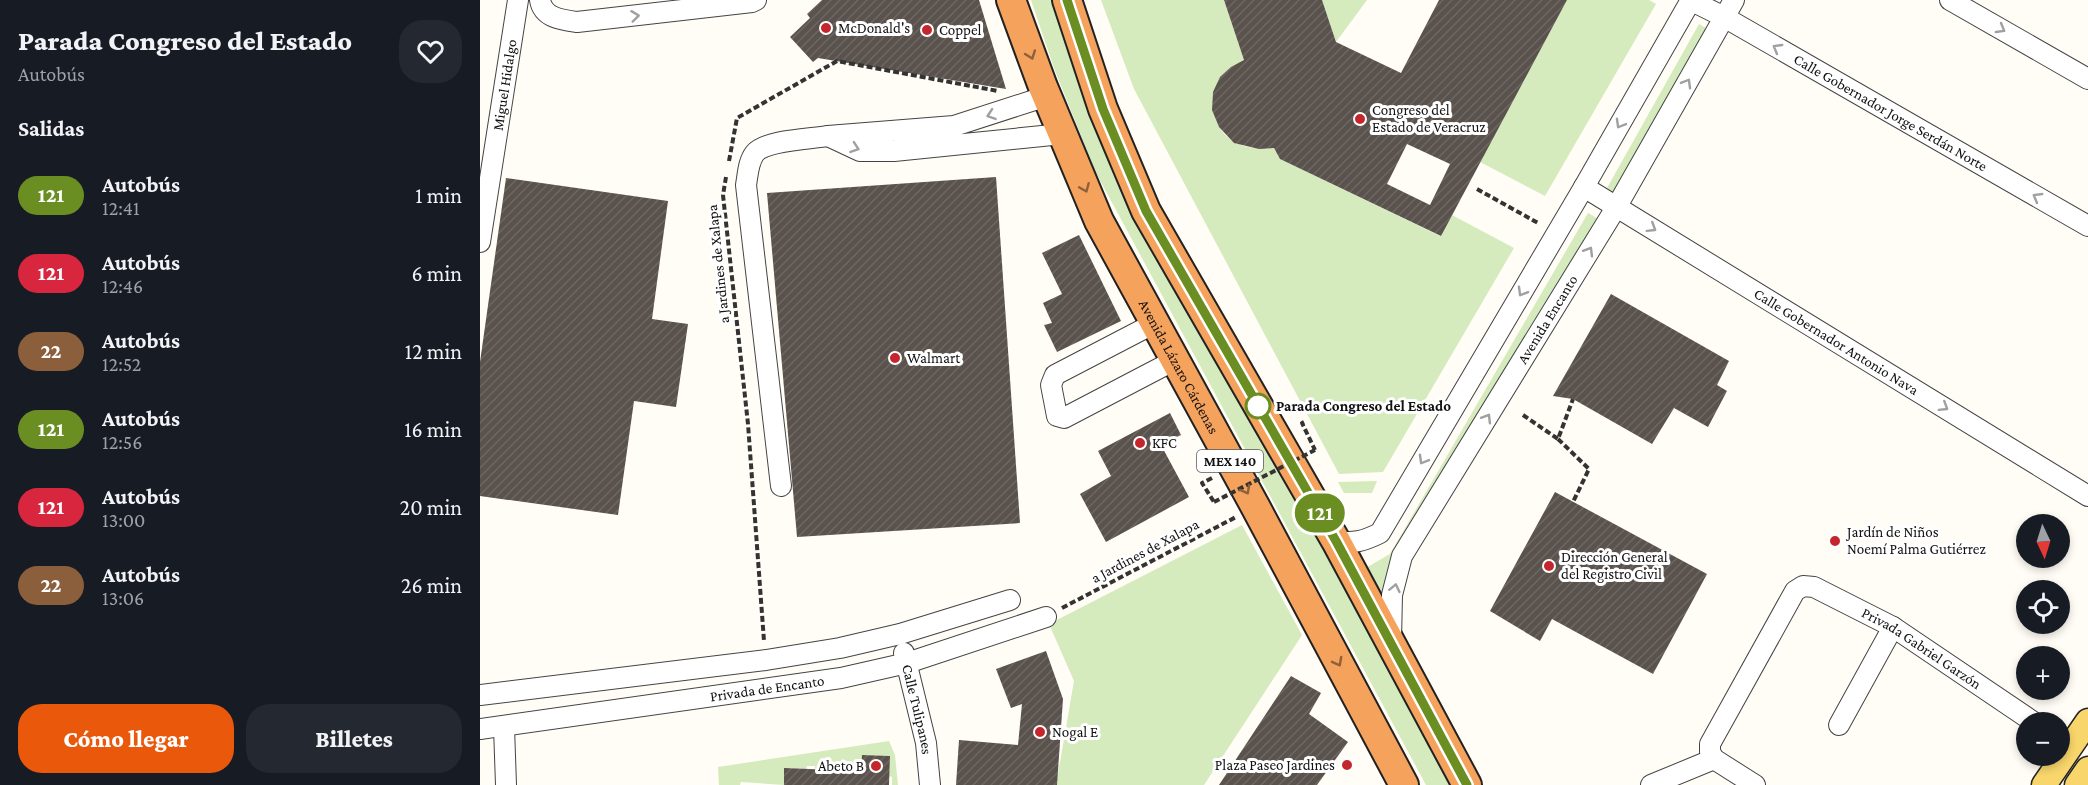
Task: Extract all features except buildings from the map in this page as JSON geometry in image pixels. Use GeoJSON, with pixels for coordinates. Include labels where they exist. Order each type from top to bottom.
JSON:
{"type":"FeatureCollection","features":[{"type":"Feature","properties":{"kind":"highway","name":"Avenida Lázaro Cárdenas"},"geometry":{"type":"LineString","coordinates":[[1011,0],[1062,135],[1099,221],[1175,360],[1246,511],[1404,785]]}},
{"type":"Feature","properties":{"kind":"highway","name":"MEX 140"},"geometry":{"type":"LineString","coordinates":[[1067,0],[1103,109],[1146,211],[1336,541],[1467,785]]}},
{"type":"Feature","properties":{"kind":"main road"},"geometry":{"type":"LineString","coordinates":[[2070,739],[2088,722]]}},
{"type":"Feature","properties":{"kind":"main road"},"geometry":{"type":"LineString","coordinates":[[2044,785],[2054,766]]}},
{"type":"Feature","properties":{"kind":"main road"},"geometry":{"type":"LineString","coordinates":[[2077,785],[2088,769]]}},
{"type":"Feature","properties":{"kind":"street","name":"Miguel Hidalgo"},"geometry":{"type":"LineString","coordinates":[[480,242],[518,0]]}},
{"type":"Feature","properties":{"kind":"street"},"geometry":{"type":"LineString","coordinates":[[540,0],[541,6],[554,19],[577,22],[756,0]]}},
{"type":"Feature","properties":{"kind":"street"},"geometry":{"type":"LineString","coordinates":[[1336,541],[1363,542],[1380,533],[1584,187],[1691,0]]}},
{"type":"Feature","properties":{"kind":"street","name":"Calle Gobernador Jorge Serdán Norte"},"geometry":{"type":"LineString","coordinates":[[1691,0],[2088,226]]}},
{"type":"Feature","properties":{"kind":"street","name":"Avenida Encanto"},"geometry":{"type":"LineString","coordinates":[[1391,646],[1392,595],[1402,556],[1617,206],[1734,0]]}},
{"type":"Feature","properties":{"kind":"street"},"geometry":{"type":"LineString","coordinates":[[1950,0],[2088,79]]}},
{"type":"Feature","properties":{"kind":"street"},"geometry":{"type":"LineString","coordinates":[[781,486],[747,185],[748,166],[755,153],[762,147],[776,143],[828,136],[954,126],[1047,96]]}},
{"type":"Feature","properties":{"kind":"street"},"geometry":{"type":"LineString","coordinates":[[828,136],[860,151],[894,151],[1062,135]]}},
{"type":"Feature","properties":{"kind":"street","name":"Calle Gobernador Antonio Nava"},"geometry":{"type":"LineString","coordinates":[[1584,187],[2088,496]]}},
{"type":"Feature","properties":{"kind":"street"},"geometry":{"type":"LineString","coordinates":[[1155,323],[1055,375],[1051,385],[1057,416],[1064,418],[1175,360]]}},
{"type":"Feature","properties":{"kind":"street","name":"Privada Gabriel Garzón"},"geometry":{"type":"LineString","coordinates":[[1714,759],[1710,752],[1710,744],[1795,591],[1803,586],[1814,587],[1893,627],[2018,712]]}},
{"type":"Feature","properties":{"kind":"street","name":"Privada de Encanto"},"geometry":{"type":"LineString","coordinates":[[480,695],[766,660],[840,648],[900,634],[1010,600]]}},
{"type":"Feature","properties":{"kind":"street","name":"Privada de Encanto"},"geometry":{"type":"LineString","coordinates":[[480,729],[841,678],[907,663],[1046,617]]}},
{"type":"Feature","properties":{"kind":"street"},"geometry":{"type":"LineString","coordinates":[[1839,725],[1893,627]]}},
{"type":"Feature","properties":{"kind":"street","name":"Calle Tulipanes"},"geometry":{"type":"LineString","coordinates":[[900,634],[926,743],[930,785]]}},
{"type":"Feature","properties":{"kind":"street"},"geometry":{"type":"LineString","coordinates":[[504,727],[506,785]]}},
{"type":"Feature","properties":{"kind":"street"},"geometry":{"type":"LineString","coordinates":[[1651,785],[1714,759],[1755,785]]}},
{"type":"Feature","properties":{"kind":"path"},"geometry":{"type":"LineString","coordinates":[[729,162],[737,118],[837,61],[1000,91]]}},
{"type":"Feature","properties":{"kind":"path","name":"a Jardines de Xalapa"},"geometry":{"type":"LineString","coordinates":[[727,173],[723,195],[748,424],[766,660]]}},
{"type":"Feature","properties":{"kind":"path"},"geometry":{"type":"LineString","coordinates":[[1477,189],[1538,223]]}},
{"type":"Feature","properties":{"kind":"path"},"geometry":{"type":"LineString","coordinates":[[1558,439],[1573,399]]}},
{"type":"Feature","properties":{"kind":"path"},"geometry":{"type":"LineString","coordinates":[[1523,416],[1558,439],[1589,469],[1573,502]]}},
{"type":"Feature","properties":{"kind":"path"},"geometry":{"type":"LineString","coordinates":[[1246,511],[1212,477],[1202,483],[1214,502],[1316,450],[1302,423],[1304,422]]}},
{"type":"Feature","properties":{"kind":"path","name":"a Jardines de Xalapa"},"geometry":{"type":"LineString","coordinates":[[1046,617],[1246,511]]}},
{"type":"Feature","properties":{"kind":"green space"},"geometry":{"type":"Polygon","coordinates":[[[1031,0],[1051,0],[1071,61],[1114,161],[1450,785],[1426,785],[1095,171],[1054,68],[1031,0]]]}},
{"type":"Feature","properties":{"kind":"green space"},"geometry":{"type":"Polygon","coordinates":[[[1101,0],[1224,0],[1244,60],[1213,92],[1216,119],[1220,129],[1227,137],[1247,147],[1274,148],[1280,159],[1440,236],[1452,215],[1514,248],[1383,472],[1339,474],[1134,89],[1101,0]]]}},
{"type":"Feature","properties":{"kind":"green space"},"geometry":{"type":"Polygon","coordinates":[[[1322,0],[1367,0],[1336,42],[1322,0]]]}},
{"type":"Feature","properties":{"kind":"green space"},"geometry":{"type":"Polygon","coordinates":[[[1567,0],[1649,0],[1656,4],[1545,196],[1480,162],[1567,0]]]}},
{"type":"Feature","properties":{"kind":"green space"},"geometry":{"type":"Polygon","coordinates":[[[1699,24],[1718,35],[1623,198],[1607,188],[1699,24]]]}},
{"type":"Feature","properties":{"kind":"green space"},"geometry":{"type":"Polygon","coordinates":[[[1588,213],[1607,224],[1408,567],[1391,614],[1364,569],[1390,554],[1588,213]]]}},
{"type":"Feature","properties":{"kind":"green space"},"geometry":{"type":"Polygon","coordinates":[[[1377,481],[1372,493],[1344,493],[1338,482],[1377,481]]]}},
{"type":"Feature","properties":{"kind":"green space"},"geometry":{"type":"Polygon","coordinates":[[[1242,525],[1302,635],[1204,785],[1056,785],[1074,681],[1049,624],[1242,525]]]}},
{"type":"Feature","properties":{"kind":"green space"},"geometry":{"type":"Polygon","coordinates":[[[889,741],[895,755],[898,785],[892,785],[892,777],[889,776],[890,756],[862,755],[861,776],[815,770],[815,766],[807,766],[806,769],[784,768],[784,785],[741,782],[740,785],[719,785],[718,767],[889,741]]]}},
{"type":"Feature","properties":{"kind":"bus line","name":"121"},"geometry":{"type":"LineString","coordinates":[[1067,0],[1103,109],[1146,211],[1336,541],[1467,785]]}},
{"type":"Feature","properties":{"kind":"place","name":"McDonald's"},"geometry":{"type":"Point","coordinates":[826,28]}},
{"type":"Feature","properties":{"kind":"place","name":"Coppel"},"geometry":{"type":"Point","coordinates":[927,30]}},
{"type":"Feature","properties":{"kind":"place","name":"Congreso del Estado de Veracruz"},"geometry":{"type":"Point","coordinates":[1360,119]}},
{"type":"Feature","properties":{"kind":"place","name":"Walmart"},"geometry":{"type":"Point","coordinates":[895,358]}},
{"type":"Feature","properties":{"kind":"place","name":"Parada Congreso del Estado"},"geometry":{"type":"Point","coordinates":[1258,406]}},
{"type":"Feature","properties":{"kind":"place","name":"KFC"},"geometry":{"type":"Point","coordinates":[1140,443]}},
{"type":"Feature","properties":{"kind":"place","name":"Jardín de Niños Noemí Palma Gutiérrez"},"geometry":{"type":"Point","coordinates":[1835,541]}},
{"type":"Feature","properties":{"kind":"place","name":"Dirección General del Registro Civil"},"geometry":{"type":"Point","coordinates":[1549,566]}},
{"type":"Feature","properties":{"kind":"place","name":"Nogal E"},"geometry":{"type":"Point","coordinates":[1040,732]}},
{"type":"Feature","properties":{"kind":"place","name":"Plaza Paseo Jardines"},"geometry":{"type":"Point","coordinates":[1347,765]}},
{"type":"Feature","properties":{"kind":"place","name":"Abeto B"},"geometry":{"type":"Point","coordinates":[876,766]}}]}
